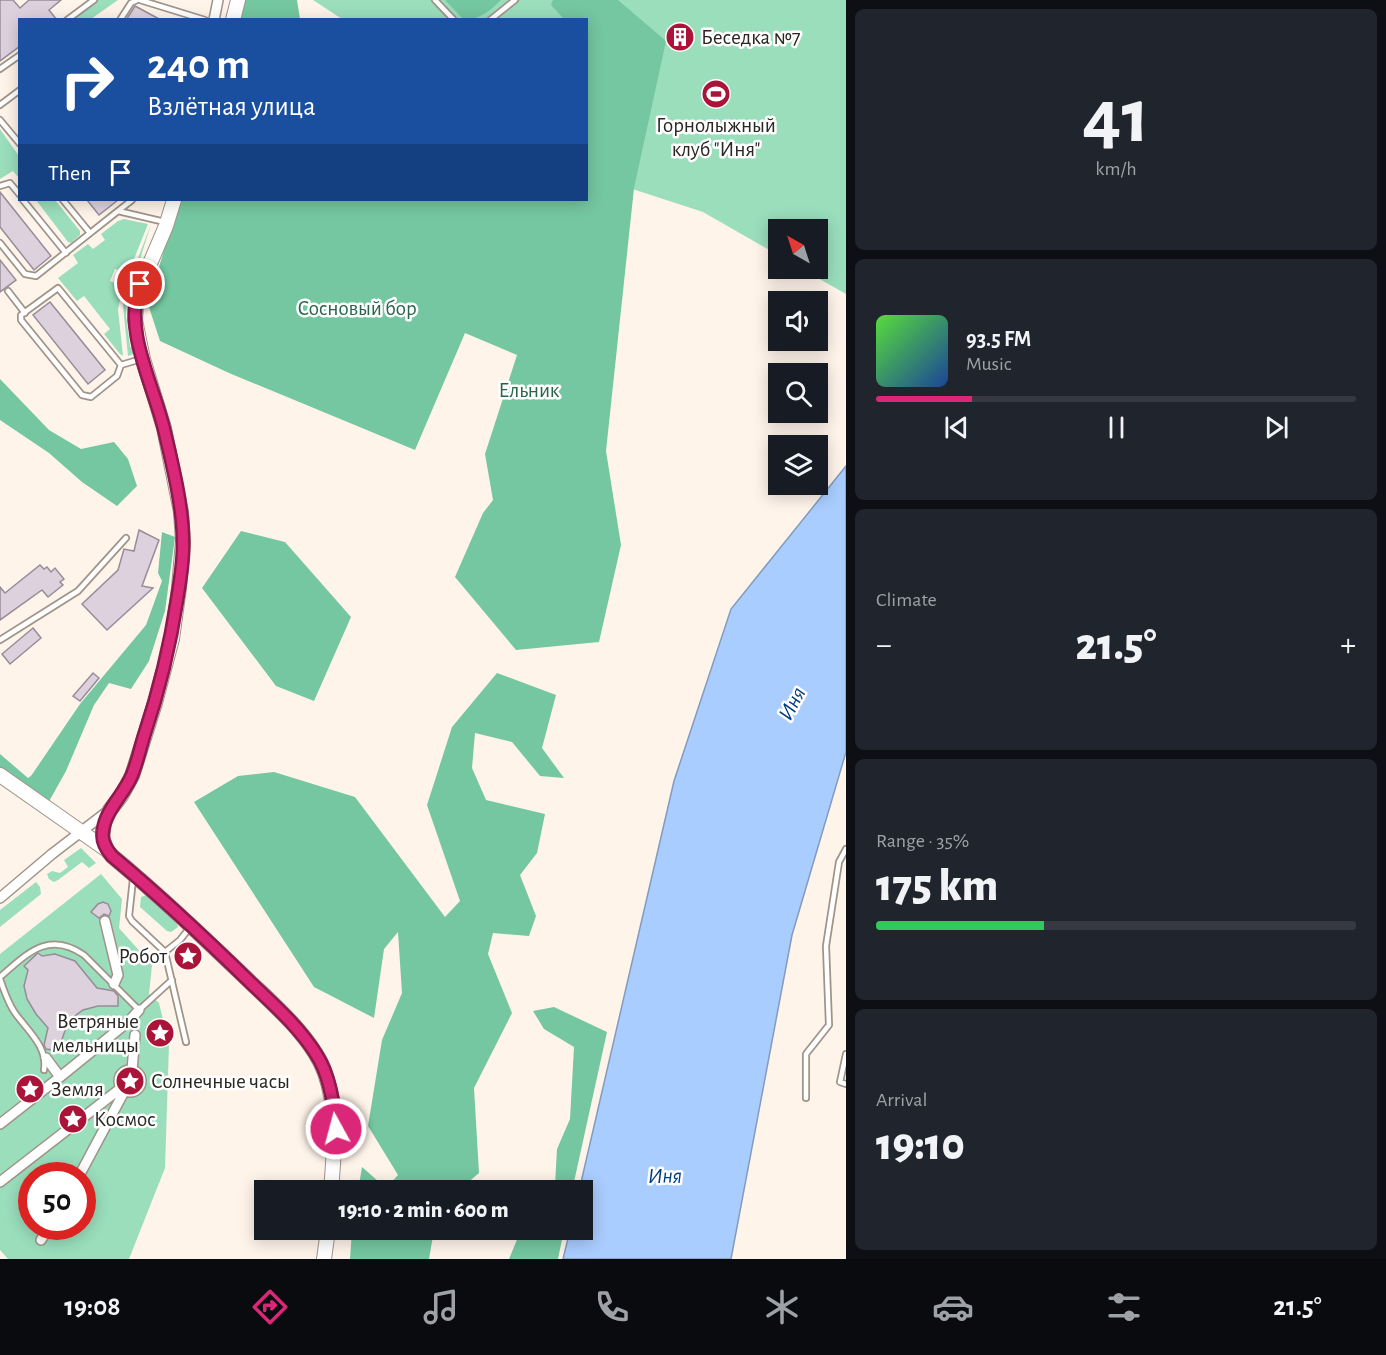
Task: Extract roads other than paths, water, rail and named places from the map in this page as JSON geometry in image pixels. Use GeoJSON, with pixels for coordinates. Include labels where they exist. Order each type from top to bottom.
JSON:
{"type":"FeatureCollection","features":[{"type":"Feature","properties":{"kind":"main road"},"geometry":{"type":"LineString","coordinates":[[234,18],[238,0]]}},
{"type":"Feature","properties":{"kind":"main road"},"geometry":{"type":"LineString","coordinates":[[107,850],[102,832],[110,810],[132,776],[172,639],[183,541],[181,512],[164,428],[143,359],[135,320],[136,294],[174,201]]}},
{"type":"Feature","properties":{"kind":"main road"},"geometry":{"type":"LineString","coordinates":[[0,776],[107,850],[192,925],[283,1014],[316,1053],[321,1062],[335,1111],[336,1129],[332,1180]]}},
{"type":"Feature","properties":{"kind":"main road"},"geometry":{"type":"LineString","coordinates":[[324,1259],[327,1240]]}},
{"type":"Feature","properties":{"kind":"street"},"geometry":{"type":"LineString","coordinates":[[214,18],[218,0]]}},
{"type":"Feature","properties":{"kind":"street"},"geometry":{"type":"LineString","coordinates":[[0,898],[80,831],[110,810]]}},
{"type":"Feature","properties":{"kind":"street"},"geometry":{"type":"LineString","coordinates":[[105,921],[118,975],[114,984]]}},
{"type":"Feature","properties":{"kind":"street"},"geometry":{"type":"LineString","coordinates":[[0,1124],[129,1021],[139,1010]]}},
{"type":"Feature","properties":{"kind":"street"},"geometry":{"type":"LineString","coordinates":[[123,1089],[119,1080],[125,1070],[135,1035]]}},
{"type":"Feature","properties":{"kind":"street"},"geometry":{"type":"LineString","coordinates":[[101,1043],[108,1053]]}},
{"type":"Feature","properties":{"kind":"street"},"geometry":{"type":"LineString","coordinates":[[46,1058],[60,1077]]}},
{"type":"Feature","properties":{"kind":"street"},"geometry":{"type":"LineString","coordinates":[[0,1182],[123,1089],[134,1091],[140,1083],[138,1073],[125,1070]]}},
{"type":"Feature","properties":{"kind":"street"},"geometry":{"type":"LineString","coordinates":[[86,1162],[123,1089]]}},
{"type":"Feature","properties":{"kind":"lane"},"geometry":{"type":"LineString","coordinates":[[70,18],[94,0]]}},
{"type":"Feature","properties":{"kind":"lane"},"geometry":{"type":"LineString","coordinates":[[121,18],[132,3],[139,0],[198,18]]}},
{"type":"Feature","properties":{"kind":"lane"},"geometry":{"type":"LineString","coordinates":[[435,0],[452,18]]}},
{"type":"Feature","properties":{"kind":"lane"},"geometry":{"type":"LineString","coordinates":[[492,18],[515,0]]}},
{"type":"Feature","properties":{"kind":"lane"},"geometry":{"type":"LineString","coordinates":[[0,69],[18,56]]}},
{"type":"Feature","properties":{"kind":"lane"},"geometry":{"type":"LineString","coordinates":[[0,105],[18,92]]}},
{"type":"Feature","properties":{"kind":"lane"},"geometry":{"type":"LineString","coordinates":[[0,120],[18,142]]}},
{"type":"Feature","properties":{"kind":"lane"},"geometry":{"type":"LineString","coordinates":[[0,186],[10,183],[18,193]]}},
{"type":"Feature","properties":{"kind":"lane"},"geometry":{"type":"LineString","coordinates":[[24,201],[66,253]]}},
{"type":"Feature","properties":{"kind":"lane"},"geometry":{"type":"LineString","coordinates":[[64,201],[90,233]]}},
{"type":"Feature","properties":{"kind":"lane"},"geometry":{"type":"LineString","coordinates":[[0,243],[25,274],[38,275],[129,201]]}},
{"type":"Feature","properties":{"kind":"lane"},"geometry":{"type":"LineString","coordinates":[[118,211],[167,222]]}},
{"type":"Feature","properties":{"kind":"lane"},"geometry":{"type":"LineString","coordinates":[[55,288],[60,289],[121,365],[117,376],[91,397],[86,398],[21,320],[21,315],[55,288]]}},
{"type":"Feature","properties":{"kind":"lane"},"geometry":{"type":"LineString","coordinates":[[8,291],[25,313]]}},
{"type":"Feature","properties":{"kind":"lane"},"geometry":{"type":"LineString","coordinates":[[121,365],[143,359]]}},
{"type":"Feature","properties":{"kind":"lane"},"geometry":{"type":"LineString","coordinates":[[0,640],[78,591],[126,538]]}},
{"type":"Feature","properties":{"kind":"lane"},"geometry":{"type":"LineString","coordinates":[[806,1098],[806,1054],[829,1025],[826,946],[839,862],[846,849]]}},
{"type":"Feature","properties":{"kind":"lane"},"geometry":{"type":"LineString","coordinates":[[134,874],[129,916],[165,952],[186,1042]]}},
{"type":"Feature","properties":{"kind":"lane"},"geometry":{"type":"LineString","coordinates":[[165,952],[180,940],[192,925]]}},
{"type":"Feature","properties":{"kind":"lane"},"geometry":{"type":"LineString","coordinates":[[44,1070],[46,1058],[38,1043],[14,1012],[1,987],[0,978],[31,951],[44,945],[62,945],[73,948],[84,955],[139,1010],[172,980]]}},
{"type":"Feature","properties":{"kind":"lane"},"geometry":{"type":"LineString","coordinates":[[846,1054],[840,1082],[846,1083]]}},
{"type":"Feature","properties":{"kind":"water","name":"Иня"},"geometry":{"type":"Polygon","coordinates":[[[846,466],[846,752],[792,935],[731,1259],[563,1259],[568,1240],[593,1240],[593,1180],[582,1180],[674,781],[731,609],[823,495],[828,495],[828,488],[846,466]]]}},
{"type":"Feature","properties":{"kind":"place","name":"Беседка №7"},"geometry":{"type":"Point","coordinates":[680,37]}},
{"type":"Feature","properties":{"kind":"place","name":"Горнолыжный клуб \"Иня\""},"geometry":{"type":"Point","coordinates":[716,94]}},
{"type":"Feature","properties":{"kind":"place","name":"Робот"},"geometry":{"type":"Point","coordinates":[188,956]}},
{"type":"Feature","properties":{"kind":"place","name":"Ветряные мельницы"},"geometry":{"type":"Point","coordinates":[160,1033]}},
{"type":"Feature","properties":{"kind":"place","name":"Солнечные часы"},"geometry":{"type":"Point","coordinates":[130,1081]}},
{"type":"Feature","properties":{"kind":"place","name":"Земля"},"geometry":{"type":"Point","coordinates":[30,1089]}},
{"type":"Feature","properties":{"kind":"place","name":"Космос"},"geometry":{"type":"Point","coordinates":[73,1119]}},
{"type":"Feature","properties":{"kind":"park label","name":"Сосновый бор"},"geometry":{"type":"Point","coordinates":[357,308]}},
{"type":"Feature","properties":{"kind":"park label","name":"Ельник"},"geometry":{"type":"Point","coordinates":[529,390]}}]}
